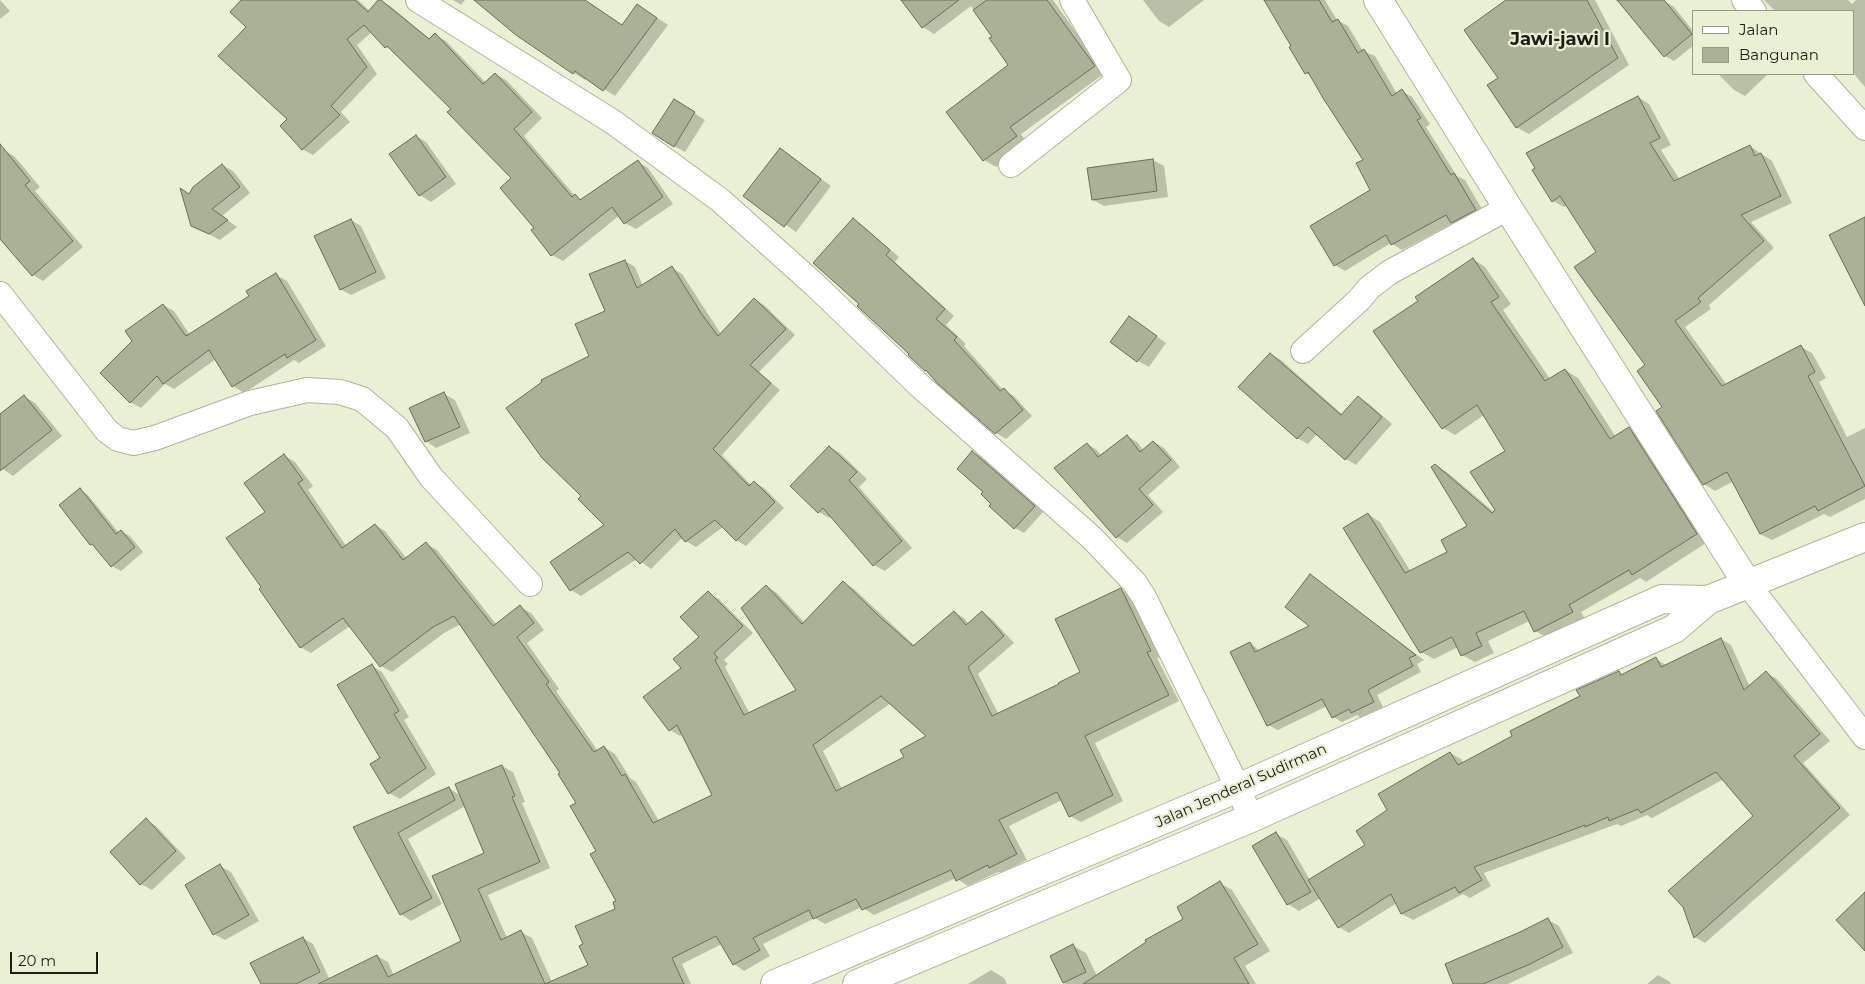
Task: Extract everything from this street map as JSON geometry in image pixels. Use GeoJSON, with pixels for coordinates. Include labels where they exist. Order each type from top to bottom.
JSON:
{"type":"FeatureCollection","features":[{"type":"Feature","properties":{"kind":"main road"},"geometry":{"type":"LineString","coordinates":[[1378,0],[1508,208],[1748,583]]}},
{"type":"Feature","properties":{"kind":"main road","name":"Jalan Jenderal Sudirman"},"geometry":{"type":"LineString","coordinates":[[857,984],[1251,818],[1674,629],[1708,600],[1865,536]]}},
{"type":"Feature","properties":{"kind":"main road","name":"Jalan Jenderal Sudirman"},"geometry":{"type":"LineString","coordinates":[[775,984],[1238,788],[1662,599],[1708,600]]}},
{"type":"Feature","properties":{"kind":"street"},"geometry":{"type":"LineString","coordinates":[[418,0],[613,122],[720,200],[814,285],[920,386],[1092,538],[1134,582],[1144,597],[1251,818]]}},
{"type":"Feature","properties":{"kind":"street"},"geometry":{"type":"LineString","coordinates":[[1010,165],[1119,80],[1072,0]]}},
{"type":"Feature","properties":{"kind":"street"},"geometry":{"type":"LineString","coordinates":[[1744,0],[1753,10]]}},
{"type":"Feature","properties":{"kind":"street"},"geometry":{"type":"LineString","coordinates":[[1817,75],[1865,128]]}},
{"type":"Feature","properties":{"kind":"street"},"geometry":{"type":"LineString","coordinates":[[1303,351],[1359,300],[1369,288],[1390,272],[1508,208]]}},
{"type":"Feature","properties":{"kind":"street"},"geometry":{"type":"LineString","coordinates":[[0,294],[107,431],[118,439],[132,443],[155,438],[250,403],[307,390],[340,392],[362,399],[397,428],[431,477],[530,584]]}},
{"type":"Feature","properties":{"kind":"street"},"geometry":{"type":"LineString","coordinates":[[1748,583],[1865,737]]}},
{"type":"Feature","properties":{"kind":"building"},"geometry":{"type":"Polygon","coordinates":[[[241,0],[355,0],[368,12],[378,0],[381,0],[429,39],[435,33],[483,84],[495,73],[532,112],[514,129],[572,197],[575,194],[580,200],[638,160],[663,197],[624,224],[612,207],[551,256],[531,230],[534,228],[500,188],[511,178],[447,112],[451,109],[387,46],[385,48],[364,25],[347,39],[367,67],[331,106],[340,115],[302,150],[280,126],[287,119],[218,56],[246,27],[230,12],[241,0]]]}},
{"type":"Feature","properties":{"kind":"building"},"geometry":{"type":"Polygon","coordinates":[[[474,0],[585,0],[622,25],[637,4],[657,18],[603,91],[575,71],[573,74],[516,35],[474,0]]]}},
{"type":"Feature","properties":{"kind":"building"},"geometry":{"type":"Polygon","coordinates":[[[901,0],[959,0],[922,28],[901,0]]]}},
{"type":"Feature","properties":{"kind":"building"},"geometry":{"type":"Polygon","coordinates":[[[987,0],[1047,0],[1095,66],[1010,127],[1017,136],[983,161],[946,112],[1008,65],[989,38],[992,37],[973,10],[987,0]]]}},
{"type":"Feature","properties":{"kind":"building"},"geometry":{"type":"Polygon","coordinates":[[[1264,0],[1319,0],[1332,22],[1338,19],[1358,53],[1364,49],[1392,96],[1402,89],[1421,118],[1417,120],[1451,175],[1454,173],[1476,210],[1451,223],[1446,215],[1391,245],[1386,235],[1334,266],[1310,226],[1370,190],[1356,163],[1363,160],[1308,72],[1305,74],[1264,0]]]}},
{"type":"Feature","properties":{"kind":"building"},"geometry":{"type":"Polygon","coordinates":[[[1506,0],[1587,0],[1618,58],[1516,128],[1487,85],[1498,78],[1464,30],[1506,0]]]}},
{"type":"Feature","properties":{"kind":"building"},"geometry":{"type":"Polygon","coordinates":[[[1617,0],[1664,0],[1692,34],[1664,57],[1617,0]]]}},
{"type":"Feature","properties":{"kind":"building"},"geometry":{"type":"Polygon","coordinates":[[[1638,96],[1660,138],[1650,143],[1674,181],[1750,145],[1755,156],[1761,153],[1781,196],[1741,215],[1764,241],[1698,298],[1701,302],[1675,321],[1722,386],[1801,345],[1815,372],[1808,376],[1865,486],[1818,511],[1815,506],[1760,534],[1727,472],[1703,485],[1656,411],[1662,407],[1637,371],[1645,365],[1574,267],[1596,252],[1560,196],[1552,202],[1532,170],[1535,168],[1526,153],[1638,96]]]}},
{"type":"Feature","properties":{"kind":"building"},"geometry":{"type":"Polygon","coordinates":[[[674,99],[695,112],[674,147],[652,133],[674,99]]]}},
{"type":"Feature","properties":{"kind":"building"},"geometry":{"type":"Polygon","coordinates":[[[416,135],[446,177],[419,196],[389,154],[416,135]]]}},
{"type":"Feature","properties":{"kind":"building"},"geometry":{"type":"Polygon","coordinates":[[[0,144],[30,181],[25,185],[73,241],[32,276],[0,239],[0,144]]]}},
{"type":"Feature","properties":{"kind":"building"},"geometry":{"type":"Polygon","coordinates":[[[780,148],[821,179],[784,227],[743,196],[780,148]]]}},
{"type":"Feature","properties":{"kind":"building"},"geometry":{"type":"Polygon","coordinates":[[[1153,159],[1157,191],[1092,200],[1087,168],[1153,159]]]}},
{"type":"Feature","properties":{"kind":"building"},"geometry":{"type":"Polygon","coordinates":[[[222,164],[240,187],[212,209],[228,220],[209,234],[191,226],[180,188],[189,194],[193,187],[222,164]]]}},
{"type":"Feature","properties":{"kind":"building"},"geometry":{"type":"Polygon","coordinates":[[[1865,217],[1865,306],[1829,235],[1865,217]]]}},
{"type":"Feature","properties":{"kind":"building"},"geometry":{"type":"Polygon","coordinates":[[[853,218],[890,250],[886,255],[945,309],[936,319],[957,337],[954,340],[1000,391],[1004,388],[1023,410],[995,434],[937,383],[926,370],[857,306],[859,304],[813,263],[853,218]]]}},
{"type":"Feature","properties":{"kind":"building"},"geometry":{"type":"Polygon","coordinates":[[[351,219],[376,272],[340,290],[314,236],[351,219]]]}},
{"type":"Feature","properties":{"kind":"building"},"geometry":{"type":"Polygon","coordinates":[[[1473,258],[1499,297],[1491,302],[1545,381],[1565,369],[1610,439],[1629,427],[1697,534],[1632,575],[1629,570],[1569,605],[1573,612],[1534,632],[1524,611],[1476,633],[1482,646],[1461,656],[1452,637],[1420,653],[1343,528],[1368,513],[1405,573],[1447,552],[1441,540],[1467,526],[1431,467],[1435,464],[1492,513],[1495,510],[1470,472],[1505,451],[1477,405],[1442,429],[1373,331],[1418,301],[1415,297],[1473,258]]]}},
{"type":"Feature","properties":{"kind":"building"},"geometry":{"type":"Polygon","coordinates":[[[625,260],[637,288],[672,266],[701,313],[718,336],[754,298],[786,329],[750,365],[771,383],[713,449],[749,486],[754,481],[775,502],[736,541],[715,520],[685,542],[675,529],[640,564],[628,552],[570,591],[550,562],[604,525],[578,499],[581,496],[542,458],[506,408],[542,382],[541,380],[589,356],[575,324],[605,311],[589,274],[625,260]]]}},
{"type":"Feature","properties":{"kind":"building"},"geometry":{"type":"Polygon","coordinates":[[[276,273],[316,340],[287,358],[285,354],[232,387],[209,350],[163,384],[157,376],[130,403],[100,373],[132,341],[125,331],[163,304],[186,336],[249,296],[246,291],[276,273]]]}},
{"type":"Feature","properties":{"kind":"building"},"geometry":{"type":"Polygon","coordinates":[[[1129,316],[1157,336],[1137,362],[1110,342],[1129,316]]]}},
{"type":"Feature","properties":{"kind":"building"},"geometry":{"type":"Polygon","coordinates":[[[1270,353],[1341,415],[1358,396],[1382,417],[1345,460],[1308,427],[1297,439],[1238,387],[1270,353]]]}},
{"type":"Feature","properties":{"kind":"building"},"geometry":{"type":"Polygon","coordinates":[[[444,392],[460,427],[425,442],[409,408],[444,392]]]}},
{"type":"Feature","properties":{"kind":"building"},"geometry":{"type":"Polygon","coordinates":[[[24,395],[52,430],[0,471],[0,414],[24,395]]]}},
{"type":"Feature","properties":{"kind":"building"},"geometry":{"type":"Polygon","coordinates":[[[1127,435],[1140,452],[1153,441],[1171,460],[1139,489],[1153,505],[1116,538],[1054,468],[1087,443],[1098,457],[1127,435]]]}},
{"type":"Feature","properties":{"kind":"building"},"geometry":{"type":"Polygon","coordinates":[[[829,446],[857,472],[849,480],[902,541],[873,566],[823,508],[818,513],[790,486],[829,446]]]}},
{"type":"Feature","properties":{"kind":"building"},"geometry":{"type":"Polygon","coordinates":[[[972,451],[1035,506],[1014,529],[989,506],[991,504],[981,494],[983,492],[957,469],[972,451]]]}},
{"type":"Feature","properties":{"kind":"building"},"geometry":{"type":"Polygon","coordinates":[[[284,454],[303,480],[298,483],[342,548],[375,524],[403,560],[426,542],[493,626],[520,605],[534,623],[517,637],[549,682],[546,684],[594,752],[604,746],[622,776],[625,774],[653,823],[712,795],[677,725],[669,731],[643,697],[681,668],[673,659],[699,637],[680,617],[708,591],[743,626],[714,653],[718,658],[715,660],[744,715],[796,690],[741,608],[766,585],[802,624],[843,581],[913,646],[954,611],[966,625],[982,611],[1004,636],[968,667],[992,716],[1080,672],[1055,619],[1121,588],[1151,651],[1147,652],[1169,695],[1085,736],[1113,795],[1069,817],[1057,792],[999,820],[1017,854],[989,868],[988,865],[956,881],[951,870],[862,910],[856,899],[813,919],[809,910],[753,938],[760,950],[733,965],[716,936],[672,958],[684,984],[545,984],[588,965],[579,946],[583,944],[575,926],[615,909],[613,902],[616,901],[590,854],[596,851],[570,806],[576,803],[558,774],[560,773],[454,616],[433,627],[380,667],[343,618],[300,648],[259,589],[261,587],[226,538],[265,512],[244,483],[284,454]],[[881,696],[813,745],[836,791],[904,757],[900,750],[926,736],[881,696]]]}},
{"type":"Feature","properties":{"kind":"building"},"geometry":{"type":"Polygon","coordinates":[[[80,488],[116,534],[121,530],[135,547],[111,567],[92,544],[90,545],[59,505],[80,488]]]}},
{"type":"Feature","properties":{"kind":"building"},"geometry":{"type":"Polygon","coordinates":[[[1310,574],[1416,655],[1409,658],[1413,666],[1368,690],[1374,702],[1351,713],[1349,709],[1332,718],[1322,699],[1267,726],[1230,652],[1250,642],[1255,652],[1309,626],[1285,607],[1310,574]]]}},
{"type":"Feature","properties":{"kind":"building"},"geometry":{"type":"Polygon","coordinates":[[[1721,638],[1744,690],[1766,671],[1820,734],[1794,756],[1840,808],[1694,938],[1683,907],[1668,891],[1753,816],[1716,772],[1641,813],[1638,809],[1609,821],[1608,817],[1474,867],[1482,880],[1459,893],[1455,887],[1401,914],[1391,894],[1338,928],[1308,880],[1365,845],[1356,831],[1387,810],[1378,794],[1450,752],[1458,765],[1512,736],[1510,731],[1580,696],[1576,690],[1619,671],[1621,675],[1656,657],[1661,667],[1721,638]]]}},
{"type":"Feature","properties":{"kind":"building"},"geometry":{"type":"Polygon","coordinates":[[[372,664],[399,711],[394,714],[426,768],[388,794],[370,764],[380,758],[337,685],[372,664]]]}},
{"type":"Feature","properties":{"kind":"building"},"geometry":{"type":"Polygon","coordinates":[[[502,765],[515,796],[512,797],[540,862],[478,889],[501,940],[521,930],[545,984],[318,984],[377,955],[388,977],[461,941],[432,876],[484,853],[455,784],[502,765]]]}},
{"type":"Feature","properties":{"kind":"building"},"geometry":{"type":"Polygon","coordinates":[[[449,787],[455,800],[398,833],[432,898],[400,915],[353,827],[449,787]]]}},
{"type":"Feature","properties":{"kind":"building"},"geometry":{"type":"Polygon","coordinates":[[[146,818],[176,851],[140,885],[110,852],[146,818]]]}},
{"type":"Feature","properties":{"kind":"building"},"geometry":{"type":"Polygon","coordinates":[[[1276,832],[1311,892],[1287,905],[1252,846],[1276,832]]]}},
{"type":"Feature","properties":{"kind":"building"},"geometry":{"type":"Polygon","coordinates":[[[220,864],[249,915],[213,935],[185,885],[220,864]]]}},
{"type":"Feature","properties":{"kind":"building"},"geometry":{"type":"Polygon","coordinates":[[[1220,881],[1258,944],[1234,958],[1249,984],[1083,984],[1146,942],[1145,940],[1183,919],[1177,907],[1220,881]]]}},
{"type":"Feature","properties":{"kind":"building"},"geometry":{"type":"Polygon","coordinates":[[[1865,892],[1865,951],[1836,920],[1865,892]]]}},
{"type":"Feature","properties":{"kind":"building"},"geometry":{"type":"Polygon","coordinates":[[[1548,918],[1563,947],[1528,965],[1483,984],[1453,984],[1445,964],[1548,918]]]}},
{"type":"Feature","properties":{"kind":"building"},"geometry":{"type":"Polygon","coordinates":[[[303,937],[320,972],[296,984],[261,984],[250,963],[303,937]]]}},
{"type":"Feature","properties":{"kind":"building"},"geometry":{"type":"Polygon","coordinates":[[[1073,944],[1086,972],[1063,983],[1050,956],[1073,944]]]}},
{"type":"Feature","properties":{"kind":"district","name":"Jawi-jawi I"},"geometry":{"type":"Point","coordinates":[1560,40]}}]}
